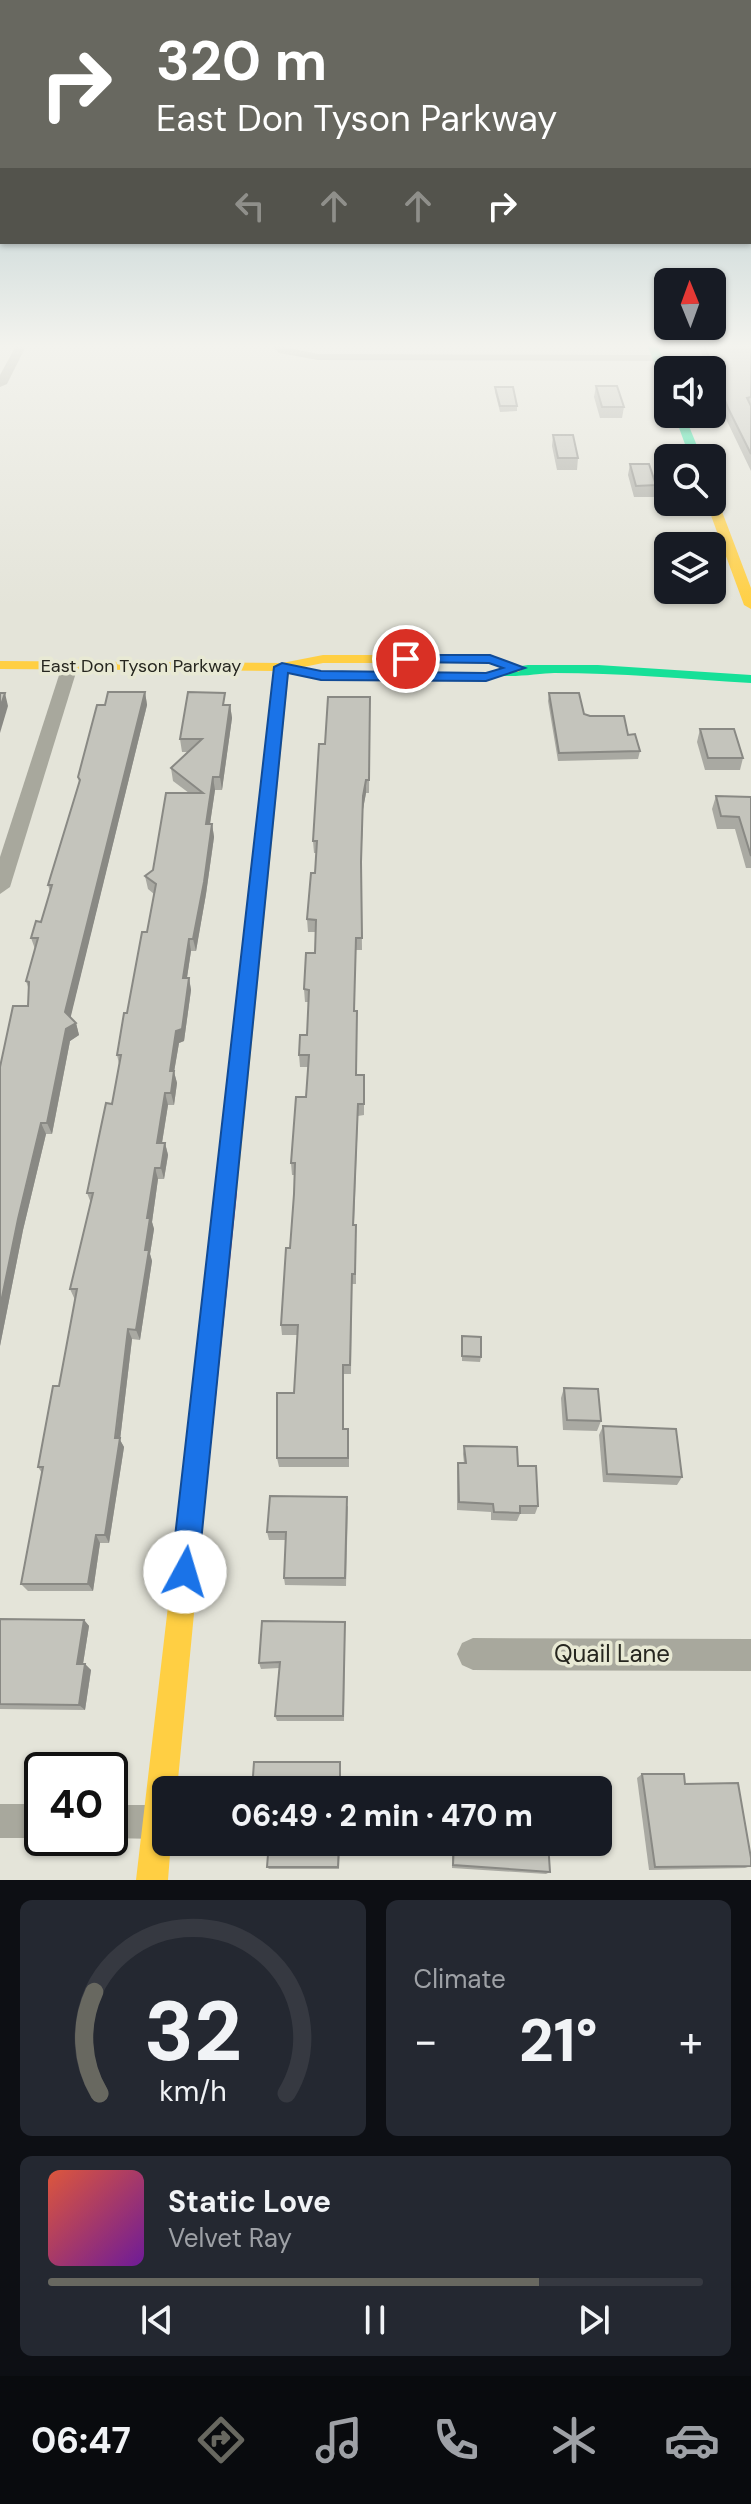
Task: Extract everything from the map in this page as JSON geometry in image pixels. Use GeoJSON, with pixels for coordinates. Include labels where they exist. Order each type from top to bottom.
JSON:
{"type":"FeatureCollection","features":[{"type":"Feature","properties":{"kind":"main road"},"geometry":{"type":"LineString","coordinates":[[718,516],[751,605]]}},
{"type":"Feature","properties":{"kind":"main road","name":"East Don Tyson Parkway"},"geometry":{"type":"LineString","coordinates":[[0,665],[282,667],[336,676],[486,677],[518,668],[655,670],[751,679]]}},
{"type":"Feature","properties":{"kind":"main road"},"geometry":{"type":"LineString","coordinates":[[163,1776],[282,667]]}},
{"type":"Feature","properties":{"kind":"main road"},"geometry":{"type":"LineString","coordinates":[[152,1880],[154,1856]]}},
{"type":"Feature","properties":{"kind":"street"},"geometry":{"type":"LineString","coordinates":[[0,887],[70,666]]}},
{"type":"Feature","properties":{"kind":"street","name":"Quail Lane"},"geometry":{"type":"LineString","coordinates":[[473,1654],[751,1655]]}},
{"type":"Feature","properties":{"kind":"street"},"geometry":{"type":"LineString","coordinates":[[0,1821],[24,1821]]}},
{"type":"Feature","properties":{"kind":"street"},"geometry":{"type":"LineString","coordinates":[[128,1822],[152,1822]]}},
{"type":"Feature","properties":{"kind":"building"},"geometry":{"type":"Polygon","coordinates":[[[740,432],[751,432],[751,454],[740,432]]]}},
{"type":"Feature","properties":{"kind":"building"},"geometry":{"type":"Polygon","coordinates":[[[553,435],[573,435],[578,458],[558,458],[553,435]]]}},
{"type":"Feature","properties":{"kind":"building"},"geometry":{"type":"Polygon","coordinates":[[[630,464],[649,464],[654,485],[636,486],[630,464]]]}},
{"type":"Feature","properties":{"kind":"building"},"geometry":{"type":"Polygon","coordinates":[[[108,692],[145,692],[65,1012],[76,1023],[66,1029],[47,1123],[41,1123],[0,1307],[0,1067],[13,1006],[28,1006],[29,982],[26,981],[38,938],[31,938],[36,921],[41,922],[52,885],[48,885],[80,780],[78,777],[97,705],[105,705],[108,692]]]}},
{"type":"Feature","properties":{"kind":"building"},"geometry":{"type":"Polygon","coordinates":[[[188,692],[225,693],[223,705],[230,705],[220,777],[213,777],[206,824],[212,824],[204,882],[193,939],[189,939],[183,978],[189,978],[182,1029],[176,1031],[170,1071],[174,1071],[171,1093],[165,1093],[157,1143],[165,1143],[161,1168],[155,1168],[147,1218],[150,1218],[145,1250],[149,1250],[136,1330],[128,1329],[115,1438],[120,1438],[105,1535],[96,1535],[88,1584],[21,1584],[43,1467],[38,1467],[53,1386],[59,1386],[77,1289],[70,1289],[93,1193],[87,1193],[106,1103],[112,1104],[121,1055],[117,1055],[124,1013],[127,1013],[142,932],[147,932],[156,884],[145,876],[153,870],[166,793],[203,793],[171,768],[202,739],[180,739],[188,692]]]}},
{"type":"Feature","properties":{"kind":"building"},"geometry":{"type":"Polygon","coordinates":[[[549,693],[579,693],[584,714],[590,716],[624,716],[628,735],[635,734],[640,751],[559,753],[549,693]]]}},
{"type":"Feature","properties":{"kind":"building"},"geometry":{"type":"Polygon","coordinates":[[[328,697],[370,697],[369,780],[366,780],[363,796],[362,938],[356,938],[354,1011],[357,1011],[356,1075],[364,1075],[364,1104],[358,1104],[350,1365],[343,1365],[343,1429],[348,1429],[348,1458],[277,1458],[277,1393],[294,1393],[298,1325],[281,1325],[286,1248],[290,1248],[294,1194],[295,1163],[291,1163],[296,1097],[306,1097],[309,1055],[299,1055],[300,1035],[307,1035],[309,990],[304,989],[306,953],[315,953],[316,920],[307,919],[311,873],[315,873],[317,841],[313,841],[319,744],[325,744],[328,697]]]}},
{"type":"Feature","properties":{"kind":"building"},"geometry":{"type":"Polygon","coordinates":[[[700,729],[734,729],[743,758],[708,758],[700,729]]]}},
{"type":"Feature","properties":{"kind":"building"},"geometry":{"type":"Polygon","coordinates":[[[716,796],[751,797],[751,856],[739,817],[721,816],[716,796]]]}},
{"type":"Feature","properties":{"kind":"building"},"geometry":{"type":"Polygon","coordinates":[[[462,1336],[481,1337],[481,1357],[462,1356],[462,1336]]]}},
{"type":"Feature","properties":{"kind":"building"},"geometry":{"type":"Polygon","coordinates":[[[564,1388],[598,1389],[601,1421],[567,1420],[564,1388]]]}},
{"type":"Feature","properties":{"kind":"building"},"geometry":{"type":"Polygon","coordinates":[[[603,1426],[676,1429],[682,1477],[607,1474],[603,1426]]]}},
{"type":"Feature","properties":{"kind":"building"},"geometry":{"type":"Polygon","coordinates":[[[464,1446],[517,1447],[518,1466],[536,1466],[538,1506],[520,1506],[520,1513],[494,1512],[493,1504],[459,1502],[458,1463],[466,1463],[464,1446]]]}},
{"type":"Feature","properties":{"kind":"building"},"geometry":{"type":"Polygon","coordinates":[[[270,1496],[347,1497],[345,1578],[284,1578],[286,1532],[267,1532],[270,1496]]]}},
{"type":"Feature","properties":{"kind":"building"},"geometry":{"type":"Polygon","coordinates":[[[0,1619],[84,1620],[77,1664],[85,1664],[79,1705],[0,1704],[0,1619]]]}},
{"type":"Feature","properties":{"kind":"building"},"geometry":{"type":"Polygon","coordinates":[[[262,1621],[345,1622],[343,1716],[275,1716],[280,1662],[259,1663],[262,1621]]]}},
{"type":"Feature","properties":{"kind":"building"},"geometry":{"type":"Polygon","coordinates":[[[254,1762],[340,1762],[340,1776],[253,1776],[254,1762]]]}},
{"type":"Feature","properties":{"kind":"building"},"geometry":{"type":"Polygon","coordinates":[[[642,1774],[684,1774],[685,1784],[738,1783],[751,1866],[655,1867],[642,1774]]]}},
{"type":"Feature","properties":{"kind":"building"},"geometry":{"type":"Polygon","coordinates":[[[268,1856],[338,1856],[338,1867],[267,1867],[268,1856]]]}},
{"type":"Feature","properties":{"kind":"building"},"geometry":{"type":"Polygon","coordinates":[[[453,1856],[549,1856],[550,1872],[453,1865],[453,1856]]]}},
{"type":"Feature","properties":{"kind":"traffic: fast"},"geometry":{"type":"LineString","coordinates":[[686,432],[691,444]]}},
{"type":"Feature","properties":{"kind":"traffic: fast"},"geometry":{"type":"LineString","coordinates":[[501,673],[528,669],[598,669],[751,679]]}},
{"type":"Feature","properties":{"kind":"traffic: slow"},"geometry":{"type":"LineString","coordinates":[[718,516],[751,605]]}},
{"type":"Feature","properties":{"kind":"traffic: slow"},"geometry":{"type":"LineString","coordinates":[[0,665],[282,667],[323,659],[490,659],[518,668]]}},
{"type":"Feature","properties":{"kind":"traffic: slow"},"geometry":{"type":"LineString","coordinates":[[226,1192],[282,667]]}},
{"type":"Feature","properties":{"kind":"traffic: slow"},"geometry":{"type":"LineString","coordinates":[[152,1880],[185,1572]]}},
{"type":"Feature","properties":{"kind":"traffic: jam"},"geometry":{"type":"LineString","coordinates":[[185,1572],[226,1192]]}},
{"type":"Feature","properties":{"kind":"route"},"geometry":{"type":"LineString","coordinates":[[185,1572],[282,667],[321,676],[486,677],[518,668],[490,659],[406,659]]}}]}
